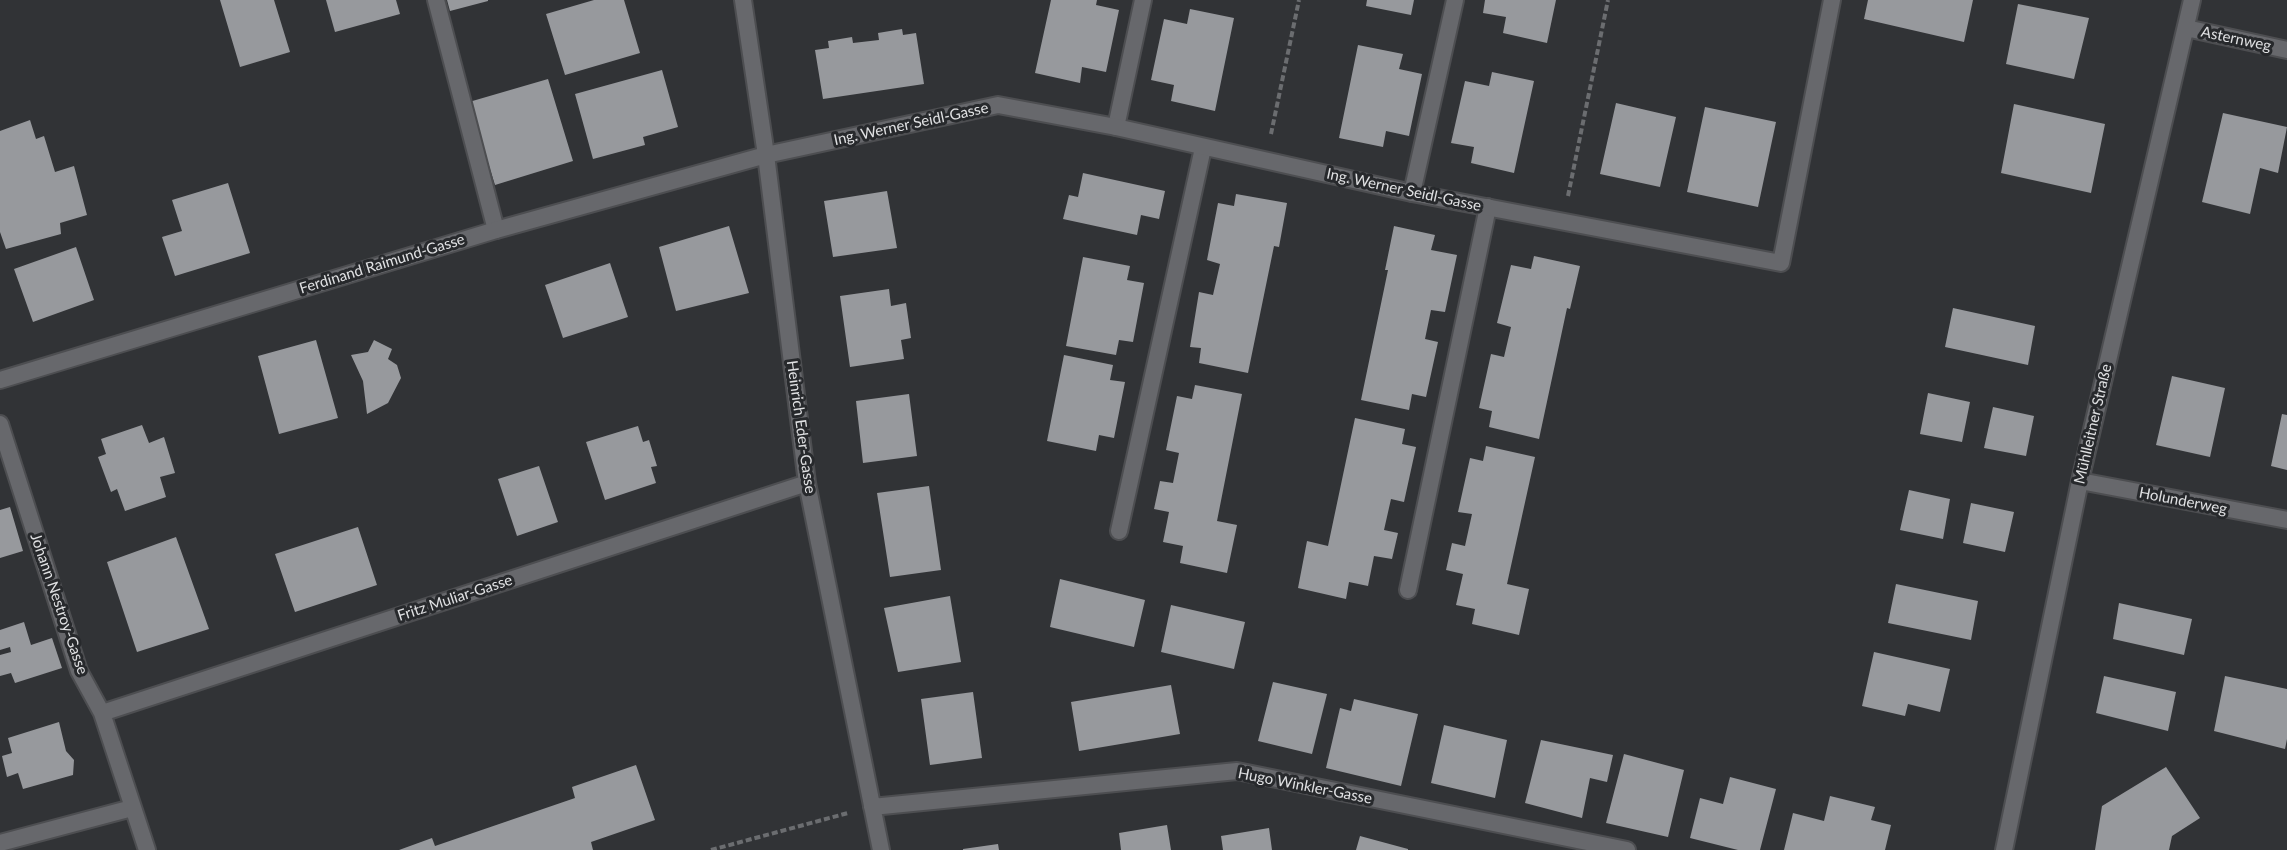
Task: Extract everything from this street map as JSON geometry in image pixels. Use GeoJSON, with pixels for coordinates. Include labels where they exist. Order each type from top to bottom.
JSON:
{"type":"FeatureCollection","features":[{"type":"Feature","properties":{"kind":"street"},"geometry":{"type":"LineString","coordinates":[[436,0],[496,230]]}},
{"type":"Feature","properties":{"kind":"street","name":"Heinrich Eder-Gasse"},"geometry":{"type":"LineString","coordinates":[[743,0],[766,155],[807,483],[880,850]]}},
{"type":"Feature","properties":{"kind":"street"},"geometry":{"type":"LineString","coordinates":[[1116,127],[1143,0]]}},
{"type":"Feature","properties":{"kind":"street"},"geometry":{"type":"LineString","coordinates":[[1412,192],[1455,0]]}},
{"type":"Feature","properties":{"kind":"street","name":"Ing. Werner Seidl-Gasse"},"geometry":{"type":"LineString","coordinates":[[766,155],[998,105],[1116,127],[1203,148],[1412,192],[1781,263],[1832,0]]}},
{"type":"Feature","properties":{"kind":"street","name":"Mühlleitner Straße"},"geometry":{"type":"LineString","coordinates":[[2004,850],[2080,481],[2192,0]]}},
{"type":"Feature","properties":{"kind":"street","name":"Asternweg"},"geometry":{"type":"LineString","coordinates":[[2186,28],[2287,50]]}},
{"type":"Feature","properties":{"kind":"street"},"geometry":{"type":"LineString","coordinates":[[1119,531],[1203,148]]}},
{"type":"Feature","properties":{"kind":"street","name":"Ferdinand Raimund-Gasse"},"geometry":{"type":"LineString","coordinates":[[0,380],[496,230],[766,155]]}},
{"type":"Feature","properties":{"kind":"street"},"geometry":{"type":"LineString","coordinates":[[1408,590],[1488,207]]}},
{"type":"Feature","properties":{"kind":"street","name":"Johann Nestroy-Gasse"},"geometry":{"type":"LineString","coordinates":[[0,424],[80,671],[102,713],[147,850]]}},
{"type":"Feature","properties":{"kind":"street","name":"Holunderweg"},"geometry":{"type":"LineString","coordinates":[[2080,481],[2287,520]]}},
{"type":"Feature","properties":{"kind":"street","name":"Fritz Muliar-Gasse"},"geometry":{"type":"LineString","coordinates":[[102,713],[807,483]]}},
{"type":"Feature","properties":{"kind":"street","name":"Hugo Winkler-Gasse"},"geometry":{"type":"LineString","coordinates":[[872,807],[1237,771],[1627,850]]}},
{"type":"Feature","properties":{"kind":"street"},"geometry":{"type":"LineString","coordinates":[[0,843],[132,807]]}},
{"type":"Feature","properties":{"kind":"path"},"geometry":{"type":"LineString","coordinates":[[1265,161],[1299,0]]}},
{"type":"Feature","properties":{"kind":"path"},"geometry":{"type":"LineString","coordinates":[[1562,221],[1608,0]]}},
{"type":"Feature","properties":{"kind":"path"},"geometry":{"type":"LineString","coordinates":[[711,850],[872,807]]}},
{"type":"Feature","properties":{"kind":"building"},"geometry":{"type":"Polygon","coordinates":[[[220,0],[274,0],[290,52],[240,67],[220,0]]]}},
{"type":"Feature","properties":{"kind":"building"},"geometry":{"type":"Polygon","coordinates":[[[326,0],[396,0],[400,14],[335,32],[326,0]]]}},
{"type":"Feature","properties":{"kind":"building"},"geometry":{"type":"Polygon","coordinates":[[[447,0],[488,0],[488,1],[450,11],[447,0]]]}},
{"type":"Feature","properties":{"kind":"building"},"geometry":{"type":"Polygon","coordinates":[[[594,0],[624,0],[640,53],[565,75],[546,14],[594,0]]]}},
{"type":"Feature","properties":{"kind":"building"},"geometry":{"type":"Polygon","coordinates":[[[1051,0],[1097,0],[1096,5],[1119,10],[1106,72],[1082,67],[1080,83],[1035,73],[1051,0]]]}},
{"type":"Feature","properties":{"kind":"building"},"geometry":{"type":"Polygon","coordinates":[[[1367,0],[1414,0],[1411,15],[1366,6],[1367,0]]]}},
{"type":"Feature","properties":{"kind":"building"},"geometry":{"type":"Polygon","coordinates":[[[1485,0],[1556,0],[1547,43],[1503,33],[1506,17],[1483,13],[1485,0]]]}},
{"type":"Feature","properties":{"kind":"building"},"geometry":{"type":"Polygon","coordinates":[[[1868,0],[1973,0],[1964,42],[1864,19],[1868,0]]]}},
{"type":"Feature","properties":{"kind":"building"},"geometry":{"type":"Polygon","coordinates":[[[2018,4],[2089,18],[2074,79],[2006,64],[2018,4]]]}},
{"type":"Feature","properties":{"kind":"building"},"geometry":{"type":"Polygon","coordinates":[[[1190,9],[1234,18],[1215,111],[1171,101],[1174,85],[1151,80],[1164,19],[1187,24],[1190,9]]]}},
{"type":"Feature","properties":{"kind":"building"},"geometry":{"type":"Polygon","coordinates":[[[902,29],[903,35],[916,33],[924,84],[823,99],[815,50],[829,48],[828,41],[852,37],[853,43],[879,40],[878,33],[902,29]]]}},
{"type":"Feature","properties":{"kind":"building"},"geometry":{"type":"Polygon","coordinates":[[[1358,45],[1403,54],[1399,69],[1422,74],[1409,136],[1386,131],[1383,147],[1339,138],[1358,45]]]}},
{"type":"Feature","properties":{"kind":"building"},"geometry":{"type":"Polygon","coordinates":[[[662,70],[678,127],[643,137],[645,145],[593,159],[575,94],[662,70]]]}},
{"type":"Feature","properties":{"kind":"building"},"geometry":{"type":"Polygon","coordinates":[[[1492,72],[1534,81],[1514,173],[1471,163],[1474,147],[1451,143],[1465,81],[1489,86],[1492,72]]]}},
{"type":"Feature","properties":{"kind":"building"},"geometry":{"type":"Polygon","coordinates":[[[548,79],[573,161],[495,185],[469,102],[548,79]]]}},
{"type":"Feature","properties":{"kind":"building"},"geometry":{"type":"Polygon","coordinates":[[[1616,103],[1676,117],[1660,187],[1600,174],[1616,103]]]}},
{"type":"Feature","properties":{"kind":"building"},"geometry":{"type":"Polygon","coordinates":[[[2014,104],[2105,124],[2091,193],[2001,173],[2014,104]]]}},
{"type":"Feature","properties":{"kind":"building"},"geometry":{"type":"Polygon","coordinates":[[[1705,107],[1776,122],[1758,207],[1687,192],[1705,107]]]}},
{"type":"Feature","properties":{"kind":"building"},"geometry":{"type":"Polygon","coordinates":[[[2223,113],[2287,127],[2278,173],[2260,168],[2250,214],[2202,202],[2223,113]]]}},
{"type":"Feature","properties":{"kind":"building"},"geometry":{"type":"Polygon","coordinates":[[[30,120],[36,139],[44,136],[55,172],[74,166],[87,215],[60,223],[61,234],[6,249],[0,232],[0,131],[30,120]]]}},
{"type":"Feature","properties":{"kind":"building"},"geometry":{"type":"Polygon","coordinates":[[[1083,173],[1165,191],[1159,219],[1141,215],[1137,235],[1063,219],[1069,195],[1078,197],[1083,173]]]}},
{"type":"Feature","properties":{"kind":"building"},"geometry":{"type":"Polygon","coordinates":[[[228,183],[250,253],[175,276],[162,237],[182,231],[172,200],[228,183]]]}},
{"type":"Feature","properties":{"kind":"building"},"geometry":{"type":"Polygon","coordinates":[[[887,191],[897,248],[833,257],[824,201],[887,191]]]}},
{"type":"Feature","properties":{"kind":"building"},"geometry":{"type":"Polygon","coordinates":[[[1236,194],[1287,203],[1279,247],[1274,246],[1248,373],[1199,363],[1201,348],[1190,347],[1199,292],[1213,295],[1220,264],[1207,260],[1218,203],[1234,206],[1236,194]]]}},
{"type":"Feature","properties":{"kind":"building"},"geometry":{"type":"Polygon","coordinates":[[[729,226],[749,293],[676,311],[659,247],[729,226]]]}},
{"type":"Feature","properties":{"kind":"building"},"geometry":{"type":"Polygon","coordinates":[[[1394,226],[1435,235],[1431,250],[1457,255],[1445,312],[1431,310],[1425,339],[1438,342],[1426,397],[1412,394],[1409,410],[1361,400],[1388,270],[1385,270],[1394,226]]]}},
{"type":"Feature","properties":{"kind":"building"},"geometry":{"type":"Polygon","coordinates":[[[76,247],[94,300],[33,322],[14,269],[76,247]]]}},
{"type":"Feature","properties":{"kind":"building"},"geometry":{"type":"Polygon","coordinates":[[[1534,256],[1580,266],[1570,309],[1567,308],[1539,439],[1489,427],[1492,411],[1479,408],[1491,354],[1504,357],[1511,327],[1497,323],[1511,265],[1531,269],[1534,256]]]}},
{"type":"Feature","properties":{"kind":"building"},"geometry":{"type":"Polygon","coordinates":[[[1083,257],[1130,266],[1127,280],[1144,283],[1133,342],[1119,340],[1116,355],[1066,346],[1083,257]]]}},
{"type":"Feature","properties":{"kind":"building"},"geometry":{"type":"Polygon","coordinates":[[[610,263],[628,317],[563,338],[545,285],[610,263]]]}},
{"type":"Feature","properties":{"kind":"building"},"geometry":{"type":"Polygon","coordinates":[[[889,289],[891,306],[906,303],[911,338],[901,340],[904,359],[850,367],[840,296],[889,289]]]}},
{"type":"Feature","properties":{"kind":"building"},"geometry":{"type":"Polygon","coordinates":[[[1953,308],[2035,326],[2028,365],[1945,347],[1953,308]]]}},
{"type":"Feature","properties":{"kind":"building"},"geometry":{"type":"Polygon","coordinates":[[[316,340],[338,418],[279,434],[258,356],[316,340]]]}},
{"type":"Feature","properties":{"kind":"building"},"geometry":{"type":"Polygon","coordinates":[[[374,340],[392,349],[388,359],[397,365],[401,378],[388,403],[367,414],[363,381],[351,355],[368,352],[374,340]]]}},
{"type":"Feature","properties":{"kind":"building"},"geometry":{"type":"Polygon","coordinates":[[[1064,355],[1113,365],[1110,380],[1125,382],[1114,438],[1099,435],[1096,451],[1047,441],[1064,355]]]}},
{"type":"Feature","properties":{"kind":"building"},"geometry":{"type":"Polygon","coordinates":[[[2172,376],[2225,388],[2210,457],[2156,445],[2172,376]]]}},
{"type":"Feature","properties":{"kind":"building"},"geometry":{"type":"Polygon","coordinates":[[[1195,385],[1242,394],[1217,521],[1237,525],[1227,573],[1180,563],[1183,546],[1163,542],[1169,512],[1154,509],[1160,481],[1173,483],[1179,453],[1166,450],[1177,396],[1192,399],[1195,385]]]}},
{"type":"Feature","properties":{"kind":"building"},"geometry":{"type":"Polygon","coordinates":[[[1928,393],[1970,402],[1962,442],[1920,434],[1928,393]]]}},
{"type":"Feature","properties":{"kind":"building"},"geometry":{"type":"Polygon","coordinates":[[[909,394],[917,456],[863,463],[856,401],[909,394]]]}},
{"type":"Feature","properties":{"kind":"building"},"geometry":{"type":"Polygon","coordinates":[[[1993,407],[2034,416],[2026,456],[1984,448],[1993,407]]]}},
{"type":"Feature","properties":{"kind":"building"},"geometry":{"type":"Polygon","coordinates":[[[2282,414],[2287,415],[2287,470],[2271,466],[2282,414]]]}},
{"type":"Feature","properties":{"kind":"building"},"geometry":{"type":"Polygon","coordinates":[[[1355,418],[1405,429],[1402,444],[1416,447],[1404,502],[1391,499],[1384,530],[1398,533],[1392,559],[1374,556],[1368,586],[1349,582],[1346,599],[1298,588],[1307,541],[1328,546],[1355,418]]]}},
{"type":"Feature","properties":{"kind":"building"},"geometry":{"type":"Polygon","coordinates":[[[142,425],[149,443],[164,437],[175,473],[160,477],[166,497],[125,511],[117,489],[111,492],[98,457],[106,454],[101,439],[142,425]]]}},
{"type":"Feature","properties":{"kind":"building"},"geometry":{"type":"Polygon","coordinates":[[[638,426],[643,442],[649,440],[657,466],[651,467],[656,483],[605,500],[586,442],[638,426]]]}},
{"type":"Feature","properties":{"kind":"building"},"geometry":{"type":"Polygon","coordinates":[[[1486,446],[1535,457],[1507,584],[1529,589],[1519,635],[1472,624],[1475,609],[1456,605],[1463,574],[1446,570],[1452,543],[1465,546],[1472,514],[1458,512],[1470,458],[1483,461],[1486,446]]]}},
{"type":"Feature","properties":{"kind":"building"},"geometry":{"type":"Polygon","coordinates":[[[539,466],[558,522],[517,536],[498,479],[539,466]]]}},
{"type":"Feature","properties":{"kind":"building"},"geometry":{"type":"Polygon","coordinates":[[[929,486],[941,570],[890,577],[877,493],[929,486]]]}},
{"type":"Feature","properties":{"kind":"building"},"geometry":{"type":"Polygon","coordinates":[[[1909,490],[1950,499],[1943,539],[1900,530],[1909,490]]]}},
{"type":"Feature","properties":{"kind":"building"},"geometry":{"type":"Polygon","coordinates":[[[1971,503],[2014,512],[2005,552],[1963,543],[1971,503]]]}},
{"type":"Feature","properties":{"kind":"building"},"geometry":{"type":"Polygon","coordinates":[[[10,507],[23,551],[0,558],[0,510],[10,507]]]}},
{"type":"Feature","properties":{"kind":"building"},"geometry":{"type":"Polygon","coordinates":[[[358,527],[377,585],[295,612],[275,554],[358,527]]]}},
{"type":"Feature","properties":{"kind":"building"},"geometry":{"type":"Polygon","coordinates":[[[176,537],[209,629],[137,652],[107,562],[176,537]]]}},
{"type":"Feature","properties":{"kind":"building"},"geometry":{"type":"Polygon","coordinates":[[[1060,579],[1145,600],[1134,647],[1050,627],[1060,579]]]}},
{"type":"Feature","properties":{"kind":"building"},"geometry":{"type":"Polygon","coordinates":[[[1896,584],[1978,601],[1971,640],[1888,623],[1896,584]]]}},
{"type":"Feature","properties":{"kind":"building"},"geometry":{"type":"Polygon","coordinates":[[[950,596],[961,662],[898,672],[884,608],[950,596]]]}},
{"type":"Feature","properties":{"kind":"building"},"geometry":{"type":"Polygon","coordinates":[[[2119,603],[2192,619],[2184,655],[2113,639],[2119,603]]]}},
{"type":"Feature","properties":{"kind":"building"},"geometry":{"type":"Polygon","coordinates":[[[1171,605],[1245,622],[1234,669],[1161,652],[1171,605]]]}},
{"type":"Feature","properties":{"kind":"building"},"geometry":{"type":"Polygon","coordinates":[[[24,622],[31,645],[52,638],[62,668],[15,683],[11,673],[0,676],[0,655],[11,652],[10,647],[0,650],[0,630],[24,622]]]}},
{"type":"Feature","properties":{"kind":"building"},"geometry":{"type":"Polygon","coordinates":[[[1874,652],[1950,669],[1940,712],[1908,704],[1905,716],[1862,706],[1874,652]]]}},
{"type":"Feature","properties":{"kind":"building"},"geometry":{"type":"Polygon","coordinates":[[[2104,676],[2176,692],[2168,731],[2096,713],[2104,676]]]}},
{"type":"Feature","properties":{"kind":"building"},"geometry":{"type":"Polygon","coordinates":[[[2225,676],[2287,689],[2285,749],[2214,731],[2225,676]]]}},
{"type":"Feature","properties":{"kind":"building"},"geometry":{"type":"Polygon","coordinates":[[[1273,682],[1327,694],[1312,754],[1258,741],[1273,682]]]}},
{"type":"Feature","properties":{"kind":"building"},"geometry":{"type":"Polygon","coordinates":[[[1171,685],[1180,734],[1079,751],[1071,702],[1171,685]]]}},
{"type":"Feature","properties":{"kind":"building"},"geometry":{"type":"Polygon","coordinates":[[[973,692],[982,758],[930,765],[921,699],[973,692]]]}},
{"type":"Feature","properties":{"kind":"building"},"geometry":{"type":"Polygon","coordinates":[[[1354,699],[1418,714],[1401,786],[1326,768],[1340,708],[1351,711],[1354,699]]]}},
{"type":"Feature","properties":{"kind":"building"},"geometry":{"type":"Polygon","coordinates":[[[59,722],[66,751],[74,760],[73,775],[23,789],[18,773],[7,777],[2,756],[12,753],[8,738],[59,722]]]}},
{"type":"Feature","properties":{"kind":"building"},"geometry":{"type":"Polygon","coordinates":[[[1444,725],[1507,740],[1495,798],[1431,783],[1444,725]]]}},
{"type":"Feature","properties":{"kind":"building"},"geometry":{"type":"Polygon","coordinates":[[[1541,740],[1613,755],[1607,782],[1590,778],[1582,818],[1525,803],[1541,740]]]}},
{"type":"Feature","properties":{"kind":"building"},"geometry":{"type":"Polygon","coordinates":[[[1624,754],[1684,770],[1668,837],[1606,823],[1624,754]]]}},
{"type":"Feature","properties":{"kind":"building"},"geometry":{"type":"Polygon","coordinates":[[[636,765],[655,820],[591,842],[593,850],[399,850],[432,838],[435,846],[575,798],[572,787],[636,765]]]}},
{"type":"Feature","properties":{"kind":"building"},"geometry":{"type":"Polygon","coordinates":[[[2166,767],[2200,818],[2172,836],[2169,850],[2095,850],[2102,806],[2166,767]]]}},
{"type":"Feature","properties":{"kind":"building"},"geometry":{"type":"Polygon","coordinates":[[[1730,777],[1776,789],[1760,850],[1738,850],[1690,838],[1700,798],[1723,804],[1730,777]]]}},
{"type":"Feature","properties":{"kind":"building"},"geometry":{"type":"Polygon","coordinates":[[[1830,796],[1875,807],[1871,820],[1891,825],[1885,850],[1784,850],[1793,813],[1824,821],[1830,796]]]}},
{"type":"Feature","properties":{"kind":"building"},"geometry":{"type":"Polygon","coordinates":[[[1167,825],[1171,850],[1121,850],[1119,833],[1167,825]]]}},
{"type":"Feature","properties":{"kind":"building"},"geometry":{"type":"Polygon","coordinates":[[[1269,828],[1272,850],[1223,850],[1221,836],[1269,828]]]}},
{"type":"Feature","properties":{"kind":"building"},"geometry":{"type":"Polygon","coordinates":[[[1360,836],[1408,849],[1408,850],[1356,850],[1360,836]]]}},
{"type":"Feature","properties":{"kind":"building"},"geometry":{"type":"Polygon","coordinates":[[[998,844],[999,850],[963,850],[963,849],[998,844]]]}}]}
